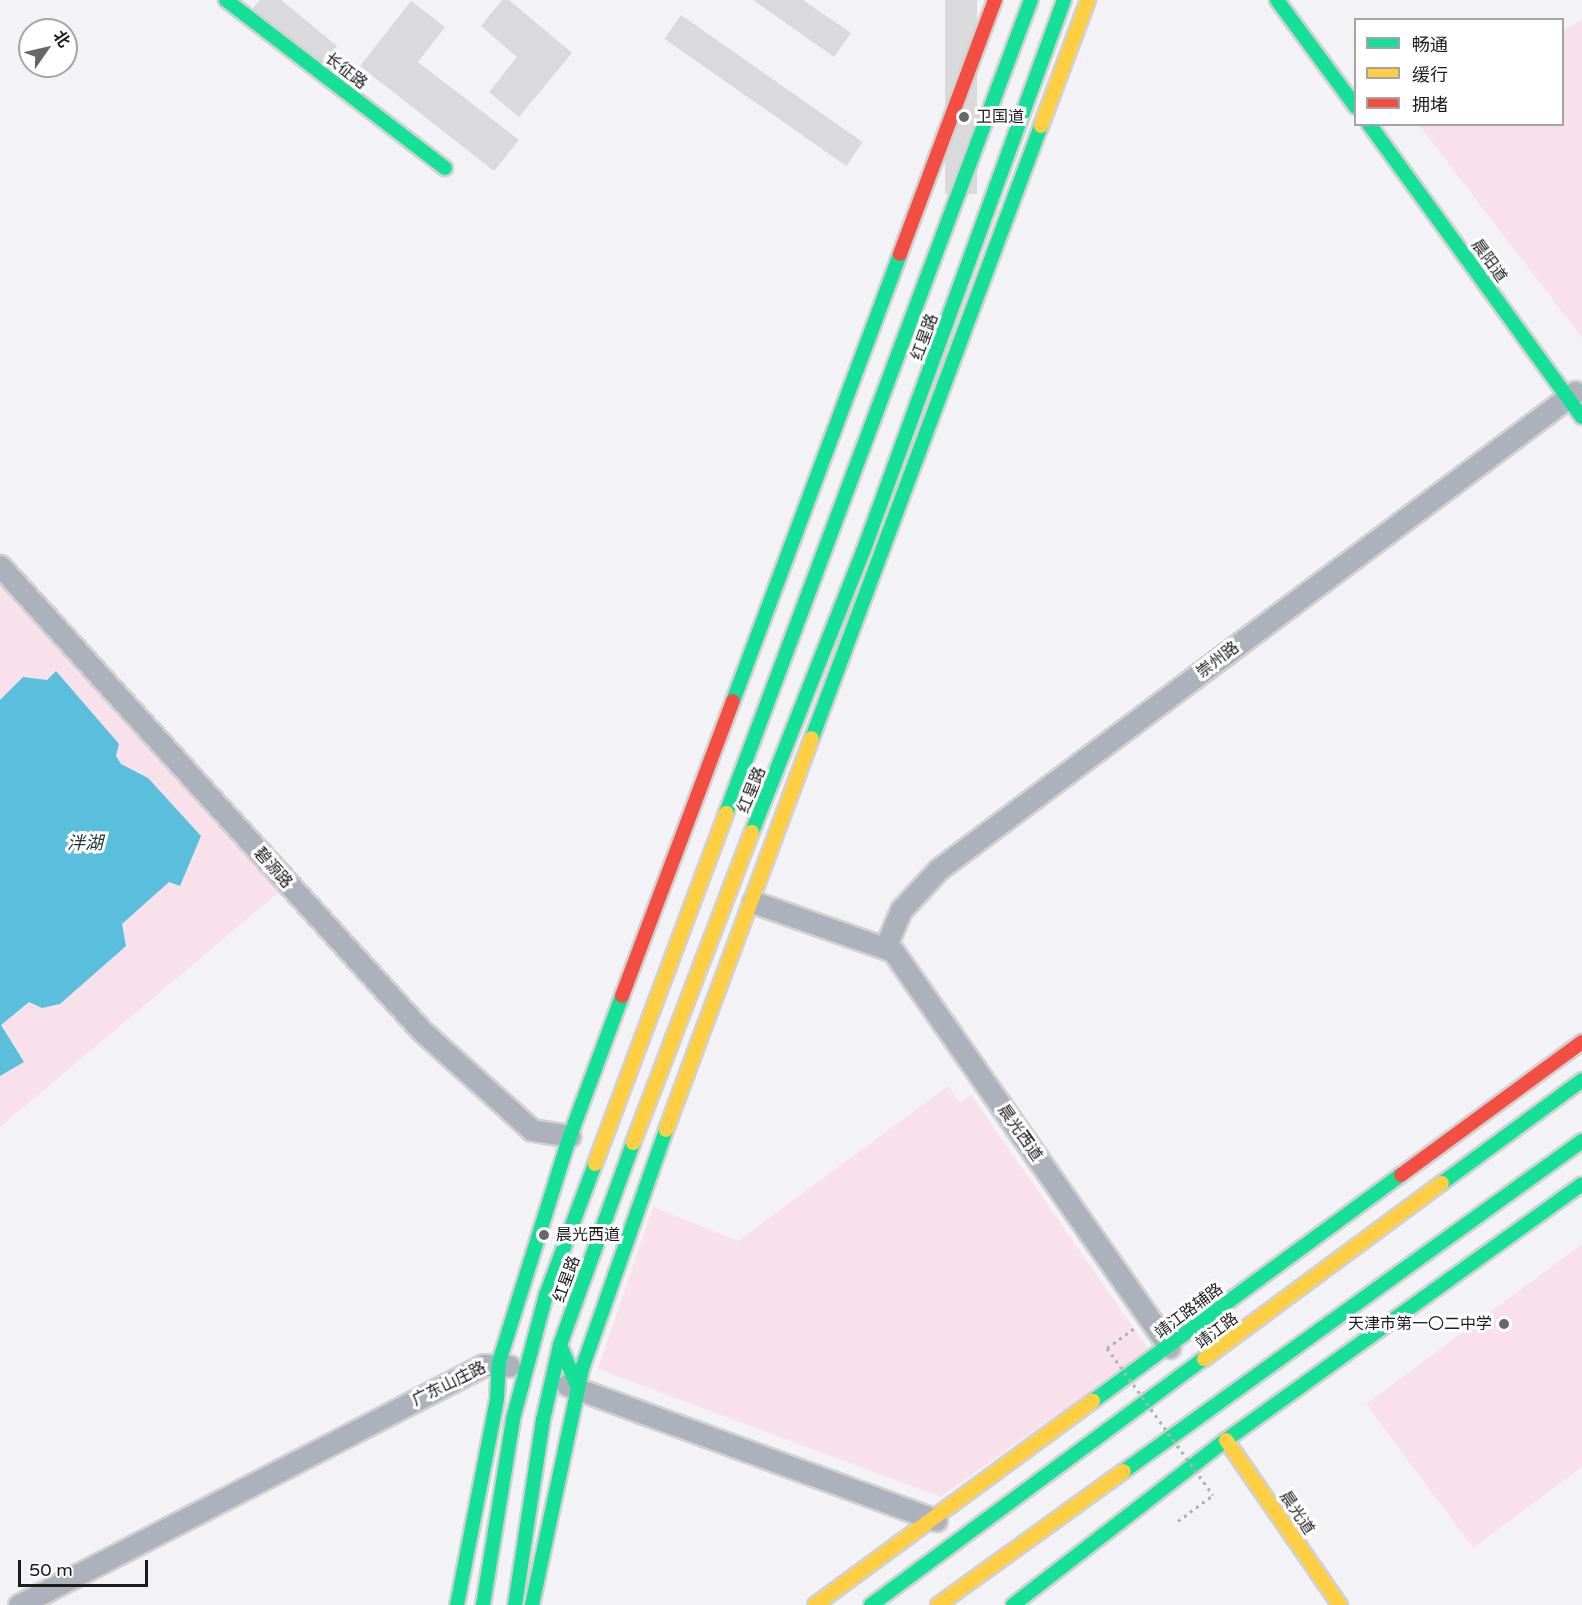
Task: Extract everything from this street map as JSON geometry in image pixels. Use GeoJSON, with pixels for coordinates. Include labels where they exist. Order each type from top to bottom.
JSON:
{"type":"FeatureCollection","features":[{"type":"Feature","properties":{"kind":"main road","name":"长征路"},"geometry":{"type":"LineString","coordinates":[[226,0],[445,168]]}},
{"type":"Feature","properties":{"kind":"main road"},"geometry":{"type":"LineString","coordinates":[[457,1605],[497,1400],[498,1362],[570,1136],[995,0]]}},
{"type":"Feature","properties":{"kind":"main road","name":"红星路"},"geometry":{"type":"LineString","coordinates":[[483,1605],[524,1371],[546,1295],[1031,0]]}},
{"type":"Feature","properties":{"kind":"main road","name":"红星路"},"geometry":{"type":"LineString","coordinates":[[516,1605],[552,1380],[560,1345],[666,1051],[863,552],[1064,0]]}},
{"type":"Feature","properties":{"kind":"main road"},"geometry":{"type":"LineString","coordinates":[[520,1605],[533,1599],[578,1388],[617,1262],[1088,0]]}},
{"type":"Feature","properties":{"kind":"main road"},"geometry":{"type":"LineString","coordinates":[[1277,0],[1354,104]]}},
{"type":"Feature","properties":{"kind":"main road"},"geometry":{"type":"LineString","coordinates":[[1288,0],[1354,89]]}},
{"type":"Feature","properties":{"kind":"main road","name":"晨阳道"},"geometry":{"type":"LineString","coordinates":[[1370,126],[1575,397]]}},
{"type":"Feature","properties":{"kind":"main road","name":"晨阳道"},"geometry":{"type":"LineString","coordinates":[[1380,126],[1575,397],[1582,417]]}},
{"type":"Feature","properties":{"kind":"main road","name":"靖江路辅路"},"geometry":{"type":"LineString","coordinates":[[815,1605],[936,1520],[1582,1042]]}},
{"type":"Feature","properties":{"kind":"main road","name":"靖江路"},"geometry":{"type":"LineString","coordinates":[[871,1605],[1582,1080]]}},
{"type":"Feature","properties":{"kind":"main road"},"geometry":{"type":"LineString","coordinates":[[938,1605],[1582,1141]]}},
{"type":"Feature","properties":{"kind":"main road"},"geometry":{"type":"LineString","coordinates":[[1013,1605],[1226,1440],[1582,1184]]}},
{"type":"Feature","properties":{"kind":"main road"},"geometry":{"type":"LineString","coordinates":[[560,1345],[578,1388]]}},
{"type":"Feature","properties":{"kind":"main road"},"geometry":{"type":"LineString","coordinates":[[497,1400],[524,1371]]}},
{"type":"Feature","properties":{"kind":"main road","name":"晨光道"},"geometry":{"type":"LineString","coordinates":[[1226,1440],[1340,1605]]}},
{"type":"Feature","properties":{"kind":"street","name":"崇州路"},"geometry":{"type":"LineString","coordinates":[[885,948],[901,910],[939,869],[1575,397]]}},
{"type":"Feature","properties":{"kind":"street","name":"碧源路"},"geometry":{"type":"LineString","coordinates":[[0,566],[422,1031],[532,1130],[570,1136]]}},
{"type":"Feature","properties":{"kind":"street","name":"晨光西道"},"geometry":{"type":"LineString","coordinates":[[753,902],[893,951],[1169,1347]]}},
{"type":"Feature","properties":{"kind":"street","name":"广东山庄路"},"geometry":{"type":"LineString","coordinates":[[19,1605],[484,1365],[498,1362],[578,1388],[936,1520]]}},
{"type":"Feature","properties":{"kind":"path"},"geometry":{"type":"LineString","coordinates":[[1148,1318],[1107,1348],[1213,1495],[1178,1521]]}},
{"type":"Feature","properties":{"kind":"shaded area"},"geometry":{"type":"Polygon","coordinates":[[[1582,19],[1582,338],[1420,126],[1564,126],[1564,30],[1582,19]]]}},
{"type":"Feature","properties":{"kind":"shaded area"},"geometry":{"type":"Polygon","coordinates":[[[0,573],[285,887],[0,1127],[0,573]]]}},
{"type":"Feature","properties":{"kind":"shaded area"},"geometry":{"type":"Polygon","coordinates":[[[948,1086],[960,1103],[971,1095],[1148,1349],[941,1497],[598,1369],[653,1207],[738,1241],[948,1086]]]}},
{"type":"Feature","properties":{"kind":"shaded area"},"geometry":{"type":"Polygon","coordinates":[[[1582,1244],[1582,1467],[1473,1548],[1366,1404],[1582,1244]]]}},
{"type":"Feature","properties":{"kind":"water","name":"泮湖"},"geometry":{"type":"Polygon","coordinates":[[[56,671],[119,744],[116,756],[121,764],[148,778],[201,836],[180,886],[169,882],[122,924],[126,946],[60,1004],[42,1008],[29,1002],[1,1025],[24,1062],[0,1076],[0,700],[23,677],[47,680],[56,671]]]}},
{"type":"Feature","properties":{"kind":"building"},"geometry":{"type":"Polygon","coordinates":[[[260,0],[281,0],[337,46],[322,65],[252,9],[260,0]]]}},
{"type":"Feature","properties":{"kind":"building"},"geometry":{"type":"Polygon","coordinates":[[[502,0],[509,0],[572,53],[519,117],[489,92],[517,57],[481,26],[502,0]]]}},
{"type":"Feature","properties":{"kind":"building"},"geometry":{"type":"Polygon","coordinates":[[[753,0],[803,0],[851,33],[834,57],[753,0]]]}},
{"type":"Feature","properties":{"kind":"building"},"geometry":{"type":"Polygon","coordinates":[[[945,0],[977,0],[977,194],[945,194],[945,0]]]}},
{"type":"Feature","properties":{"kind":"building"},"geometry":{"type":"Polygon","coordinates":[[[411,1],[445,27],[418,62],[519,140],[494,171],[360,66],[411,1]]]}},
{"type":"Feature","properties":{"kind":"building"},"geometry":{"type":"Polygon","coordinates":[[[681,15],[863,142],[846,166],[664,39],[681,15]]]}},
{"type":"Feature","properties":{"kind":"traffic: fast"},"geometry":{"type":"LineString","coordinates":[[226,0],[445,168]]}},
{"type":"Feature","properties":{"kind":"traffic: fast"},"geometry":{"type":"LineString","coordinates":[[726,813],[1031,0]]}},
{"type":"Feature","properties":{"kind":"traffic: fast"},"geometry":{"type":"LineString","coordinates":[[752,832],[863,552],[1064,0]]}},
{"type":"Feature","properties":{"kind":"traffic: fast"},"geometry":{"type":"LineString","coordinates":[[1277,0],[1354,104]]}},
{"type":"Feature","properties":{"kind":"traffic: fast"},"geometry":{"type":"LineString","coordinates":[[812,738],[1041,126]]}},
{"type":"Feature","properties":{"kind":"traffic: fast"},"geometry":{"type":"LineString","coordinates":[[1370,126],[1582,417]]}},
{"type":"Feature","properties":{"kind":"traffic: fast"},"geometry":{"type":"LineString","coordinates":[[733,701],[900,254]]}},
{"type":"Feature","properties":{"kind":"traffic: fast"},"geometry":{"type":"LineString","coordinates":[[457,1605],[497,1399],[499,1362],[570,1136],[622,996]]}},
{"type":"Feature","properties":{"kind":"traffic: fast"},"geometry":{"type":"LineString","coordinates":[[1442,1183],[1582,1080]]}},
{"type":"Feature","properties":{"kind":"traffic: fast"},"geometry":{"type":"LineString","coordinates":[[532,1605],[583,1366],[666,1130]]}},
{"type":"Feature","properties":{"kind":"traffic: fast"},"geometry":{"type":"LineString","coordinates":[[1124,1471],[1582,1141]]}},
{"type":"Feature","properties":{"kind":"traffic: fast"},"geometry":{"type":"LineString","coordinates":[[515,1605],[543,1420],[560,1345],[633,1143]]}},
{"type":"Feature","properties":{"kind":"traffic: fast"},"geometry":{"type":"LineString","coordinates":[[483,1605],[513,1419],[546,1295],[595,1164]]}},
{"type":"Feature","properties":{"kind":"traffic: fast"},"geometry":{"type":"LineString","coordinates":[[1093,1401],[1401,1175]]}},
{"type":"Feature","properties":{"kind":"traffic: fast"},"geometry":{"type":"LineString","coordinates":[[1013,1605],[1226,1440],[1582,1184]]}},
{"type":"Feature","properties":{"kind":"traffic: fast"},"geometry":{"type":"LineString","coordinates":[[560,1345],[578,1388]]}},
{"type":"Feature","properties":{"kind":"traffic: fast"},"geometry":{"type":"LineString","coordinates":[[871,1605],[1204,1359]]}},
{"type":"Feature","properties":{"kind":"traffic: slow"},"geometry":{"type":"LineString","coordinates":[[1041,126],[1088,0]]}},
{"type":"Feature","properties":{"kind":"traffic: slow"},"geometry":{"type":"LineString","coordinates":[[666,1130],[812,738]]}},
{"type":"Feature","properties":{"kind":"traffic: slow"},"geometry":{"type":"LineString","coordinates":[[595,1164],[726,813]]}},
{"type":"Feature","properties":{"kind":"traffic: slow"},"geometry":{"type":"LineString","coordinates":[[633,1143],[752,832]]}},
{"type":"Feature","properties":{"kind":"traffic: slow"},"geometry":{"type":"LineString","coordinates":[[1204,1359],[1442,1183]]}},
{"type":"Feature","properties":{"kind":"traffic: slow"},"geometry":{"type":"LineString","coordinates":[[815,1605],[1093,1401]]}},
{"type":"Feature","properties":{"kind":"traffic: slow"},"geometry":{"type":"LineString","coordinates":[[1226,1440],[1340,1605]]}},
{"type":"Feature","properties":{"kind":"traffic: slow"},"geometry":{"type":"LineString","coordinates":[[938,1605],[1124,1471]]}},
{"type":"Feature","properties":{"kind":"traffic: jam"},"geometry":{"type":"LineString","coordinates":[[900,254],[995,0]]}},
{"type":"Feature","properties":{"kind":"traffic: jam"},"geometry":{"type":"LineString","coordinates":[[622,996],[733,701]]}},
{"type":"Feature","properties":{"kind":"traffic: jam"},"geometry":{"type":"LineString","coordinates":[[1401,1175],[1582,1042]]}},
{"type":"Feature","properties":{"kind":"place","name":"卫国道"},"geometry":{"type":"Point","coordinates":[964,117]}},
{"type":"Feature","properties":{"kind":"place","name":"晨光西道"},"geometry":{"type":"Point","coordinates":[544,1235]}},
{"type":"Feature","properties":{"kind":"place","name":"天津市第一〇二中学"},"geometry":{"type":"Point","coordinates":[1504,1324]}}]}
